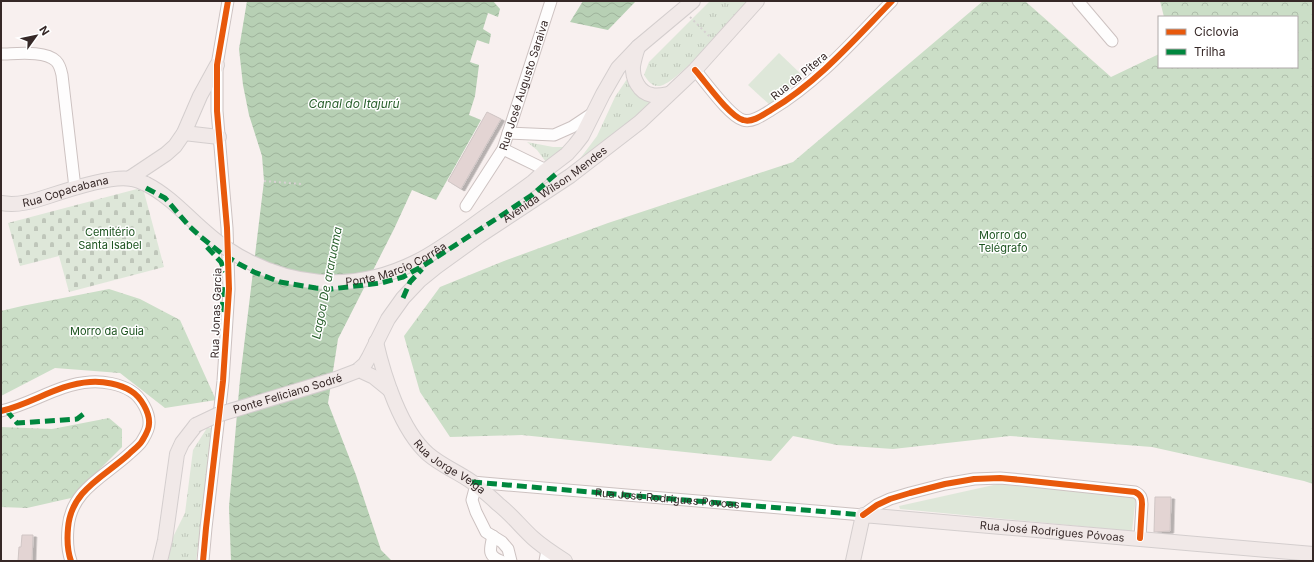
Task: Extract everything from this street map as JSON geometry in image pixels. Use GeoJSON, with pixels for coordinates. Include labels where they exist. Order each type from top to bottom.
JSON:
{"type":"FeatureCollection","features":[{"type":"Feature","properties":{"kind":"main road","name":"Avenida Wilson Mendes"},"geometry":{"type":"LineString","coordinates":[[358,370],[369,357],[388,319],[403,298],[436,266],[570,176],[640,122],[695,70],[757,1]]}},
{"type":"Feature","properties":{"kind":"main road","name":"Avenida Wilson Mendes"},"geometry":{"type":"LineString","coordinates":[[497,208],[533,182],[575,145],[582,136],[618,68],[638,47],[688,5]]}},
{"type":"Feature","properties":{"kind":"main road"},"geometry":{"type":"LineString","coordinates":[[638,47],[633,66],[635,80],[638,86],[642,91],[651,95],[668,94]]}},
{"type":"Feature","properties":{"kind":"main road"},"geometry":{"type":"LineString","coordinates":[[130,178],[166,154],[175,146],[184,133],[200,96],[217,65]]}},
{"type":"Feature","properties":{"kind":"main road"},"geometry":{"type":"LineString","coordinates":[[184,133],[219,137]]}},
{"type":"Feature","properties":{"kind":"main road"},"geometry":{"type":"LineString","coordinates":[[546,170],[570,176]]}},
{"type":"Feature","properties":{"kind":"main road","name":"Rua Copacabana"},"geometry":{"type":"LineString","coordinates":[[1,203],[22,203],[74,188],[130,178]]}},
{"type":"Feature","properties":{"kind":"main road","name":"Ponte Marcio Corrêa"},"geometry":{"type":"LineString","coordinates":[[130,178],[146,184],[164,194],[210,237],[249,262],[283,276],[305,281],[357,281],[381,276],[416,262],[497,208]]}},
{"type":"Feature","properties":{"kind":"main road","name":"Rua Jorge Veiga"},"geometry":{"type":"LineString","coordinates":[[376,342],[380,362],[391,391],[406,425],[420,446],[438,462],[474,484],[499,504],[534,539],[546,555],[565,561]]}},
{"type":"Feature","properties":{"kind":"main road"},"geometry":{"type":"LineString","coordinates":[[358,370],[374,377],[391,391]]}},
{"type":"Feature","properties":{"kind":"main road","name":"Ponte Feliciano Sodré"},"geometry":{"type":"LineString","coordinates":[[165,540],[178,454],[182,443],[196,425],[217,415],[329,382],[358,370]]}},
{"type":"Feature","properties":{"kind":"main road"},"geometry":{"type":"LineString","coordinates":[[853,561],[863,515]]}},
{"type":"Feature","properties":{"kind":"main road","name":"Rua José Rodrigues Póvoas"},"geometry":{"type":"LineString","coordinates":[[863,515],[1313,554]]}},
{"type":"Feature","properties":{"kind":"main road"},"geometry":{"type":"LineString","coordinates":[[160,561],[165,540]]}},
{"type":"Feature","properties":{"kind":"main road"},"geometry":{"type":"LineString","coordinates":[[165,540],[168,561]]}},
{"type":"Feature","properties":{"kind":"street","name":"Rua Jonas Garcia"},"geometry":{"type":"LineString","coordinates":[[203,561],[223,381],[229,289],[227,228],[217,110],[217,65],[228,1]]}},
{"type":"Feature","properties":{"kind":"street","name":"Rua José Augusto Saraiva"},"geometry":{"type":"LineString","coordinates":[[546,170],[503,149],[551,1]]}},
{"type":"Feature","properties":{"kind":"street","name":"Rua da Pitera"},"geometry":{"type":"LineString","coordinates":[[695,70],[734,115],[743,120],[756,118],[781,104],[822,72],[841,55],[892,1]]}},
{"type":"Feature","properties":{"kind":"street"},"geometry":{"type":"LineString","coordinates":[[1078,1],[1112,41]]}},
{"type":"Feature","properties":{"kind":"street"},"geometry":{"type":"LineString","coordinates":[[1,54],[31,54],[47,56],[57,62],[62,75],[74,188]]}},
{"type":"Feature","properties":{"kind":"street"},"geometry":{"type":"LineString","coordinates":[[508,133],[554,136],[572,128],[594,113]]}},
{"type":"Feature","properties":{"kind":"street"},"geometry":{"type":"LineString","coordinates":[[466,206],[503,149]]}},
{"type":"Feature","properties":{"kind":"street"},"geometry":{"type":"LineString","coordinates":[[1,411],[68,386],[90,382],[124,387],[139,399],[145,408],[149,425],[146,434],[140,443],[81,494],[72,510],[68,526],[67,543],[71,561]]}},
{"type":"Feature","properties":{"kind":"street"},"geometry":{"type":"LineString","coordinates":[[863,515],[877,505],[890,499],[945,484],[974,479],[1000,478],[1135,492],[1142,498],[1140,538]]}},
{"type":"Feature","properties":{"kind":"street"},"geometry":{"type":"LineString","coordinates":[[474,484],[472,500],[486,532],[502,542],[508,549],[511,561]]}},
{"type":"Feature","properties":{"kind":"street","name":"Rua José Rodrigues Povoas"},"geometry":{"type":"LineString","coordinates":[[474,484],[863,515]]}},
{"type":"Feature","properties":{"kind":"street"},"geometry":{"type":"LineString","coordinates":[[493,536],[491,553],[494,558],[501,561]]}},
{"type":"Feature","properties":{"kind":"path"},"geometry":{"type":"LineString","coordinates":[[688,5],[718,44]]}},
{"type":"Feature","properties":{"kind":"path"},"geometry":{"type":"LineString","coordinates":[[264,181],[301,184]]}},
{"type":"Feature","properties":{"kind":"green space"},"geometry":{"type":"Polygon","coordinates":[[[710,1],[748,1],[706,48],[679,74],[660,86],[652,85],[644,75],[649,62],[710,1]]]}},
{"type":"Feature","properties":{"kind":"green space","name":"Morro do Telégrafo"},"geometry":{"type":"Polygon","coordinates":[[[983,1],[1025,1],[1111,77],[1158,54],[1158,68],[1298,68],[1298,16],[1164,16],[1160,1],[1313,1],[1313,484],[1152,447],[1010,436],[893,449],[837,445],[793,436],[771,461],[522,435],[450,437],[420,392],[404,336],[440,287],[504,261],[608,223],[793,162],[983,1]]]}},
{"type":"Feature","properties":{"kind":"green space"},"geometry":{"type":"Polygon","coordinates":[[[779,53],[802,75],[772,107],[748,85],[779,53]]]}},
{"type":"Feature","properties":{"kind":"green space"},"geometry":{"type":"Polygon","coordinates":[[[629,76],[655,103],[573,168],[597,136],[615,97],[629,76]]]}},
{"type":"Feature","properties":{"kind":"green space"},"geometry":{"type":"Polygon","coordinates":[[[527,142],[553,147],[565,147],[546,162],[537,150],[527,142]]]}},
{"type":"Feature","properties":{"kind":"green space","name":"Cemitério Santa Isabel"},"geometry":{"type":"Polygon","coordinates":[[[137,189],[144,192],[164,267],[69,292],[59,256],[20,266],[8,223],[137,189]]]}},
{"type":"Feature","properties":{"kind":"green space","name":"Morro da Guia"},"geometry":{"type":"Polygon","coordinates":[[[109,289],[140,299],[180,320],[216,400],[165,408],[120,373],[55,368],[1,396],[1,311],[109,289]]]}},
{"type":"Feature","properties":{"kind":"green space"},"geometry":{"type":"Polygon","coordinates":[[[109,418],[122,429],[122,447],[71,498],[27,508],[1,507],[1,427],[52,429],[109,418]]]}},
{"type":"Feature","properties":{"kind":"green space"},"geometry":{"type":"Polygon","coordinates":[[[207,428],[214,428],[196,561],[169,561],[167,549],[185,513],[193,450],[207,428]]]}},
{"type":"Feature","properties":{"kind":"green space"},"geometry":{"type":"Polygon","coordinates":[[[998,484],[1136,497],[1132,531],[900,509],[899,506],[998,484]]]}},
{"type":"Feature","properties":{"kind":"water","name":"Canal do Itajurú"},"geometry":{"type":"Polygon","coordinates":[[[247,1],[493,1],[500,9],[498,17],[488,13],[483,29],[491,34],[489,44],[477,40],[470,62],[479,65],[475,96],[469,115],[481,120],[436,200],[412,190],[394,229],[338,339],[328,403],[356,475],[381,550],[392,561],[231,561],[229,507],[240,379],[264,181],[262,156],[249,115],[243,85],[239,49],[247,1]]]}},
{"type":"Feature","properties":{"kind":"water"},"geometry":{"type":"Polygon","coordinates":[[[583,1],[636,1],[608,30],[570,22],[583,1]]]}},
{"type":"Feature","properties":{"kind":"building"},"geometry":{"type":"Polygon","coordinates":[[[487,112],[501,119],[461,189],[448,181],[487,112]]]}},
{"type":"Feature","properties":{"kind":"building"},"geometry":{"type":"Polygon","coordinates":[[[1155,497],[1171,497],[1170,531],[1154,532],[1155,497]]]}},
{"type":"Feature","properties":{"kind":"building"},"geometry":{"type":"Polygon","coordinates":[[[22,535],[33,535],[32,561],[18,561],[22,535]]]}},
{"type":"Feature","properties":{"kind":"marked path"},"geometry":{"type":"LineString","coordinates":[[146,188],[165,198],[189,226],[201,237],[221,253],[239,264],[254,272],[280,282],[331,289],[381,283],[403,277],[426,264],[532,195],[557,173]]}},
{"type":"Feature","properties":{"kind":"marked path"},"geometry":{"type":"LineString","coordinates":[[207,247],[221,262],[225,272]]}},
{"type":"Feature","properties":{"kind":"marked path"},"geometry":{"type":"LineString","coordinates":[[403,298],[410,282],[422,269]]}},
{"type":"Feature","properties":{"kind":"marked path"},"geometry":{"type":"LineString","coordinates":[[222,312],[224,284]]}},
{"type":"Feature","properties":{"kind":"marked path"},"geometry":{"type":"LineString","coordinates":[[6,410],[17,423],[77,419],[86,412]]}},
{"type":"Feature","properties":{"kind":"marked path"},"geometry":{"type":"LineString","coordinates":[[472,482],[863,515]]}},
{"type":"Feature","properties":{"kind":"cycle path"},"geometry":{"type":"LineString","coordinates":[[203,561],[223,381],[229,289],[227,228],[217,111],[217,65],[228,1]]}},
{"type":"Feature","properties":{"kind":"cycle path"},"geometry":{"type":"LineString","coordinates":[[695,70],[718,98],[737,117],[746,121],[757,118],[788,99],[804,87],[835,60],[892,1]]}},
{"type":"Feature","properties":{"kind":"cycle path"},"geometry":{"type":"LineString","coordinates":[[1,411],[23,404],[67,386],[90,382],[122,386],[135,394],[146,410],[149,426],[141,443],[90,485],[75,504],[70,515],[67,540],[71,561]]}},
{"type":"Feature","properties":{"kind":"cycle path"},"geometry":{"type":"LineString","coordinates":[[863,515],[877,505],[910,493],[945,484],[974,479],[1000,478],[1135,492],[1141,497],[1142,500],[1140,538]]}},
{"type":"Feature","properties":{"kind":"water label","name":"Lagoa De araruama"},"geometry":{"type":"Point","coordinates":[327,283]}}]}
